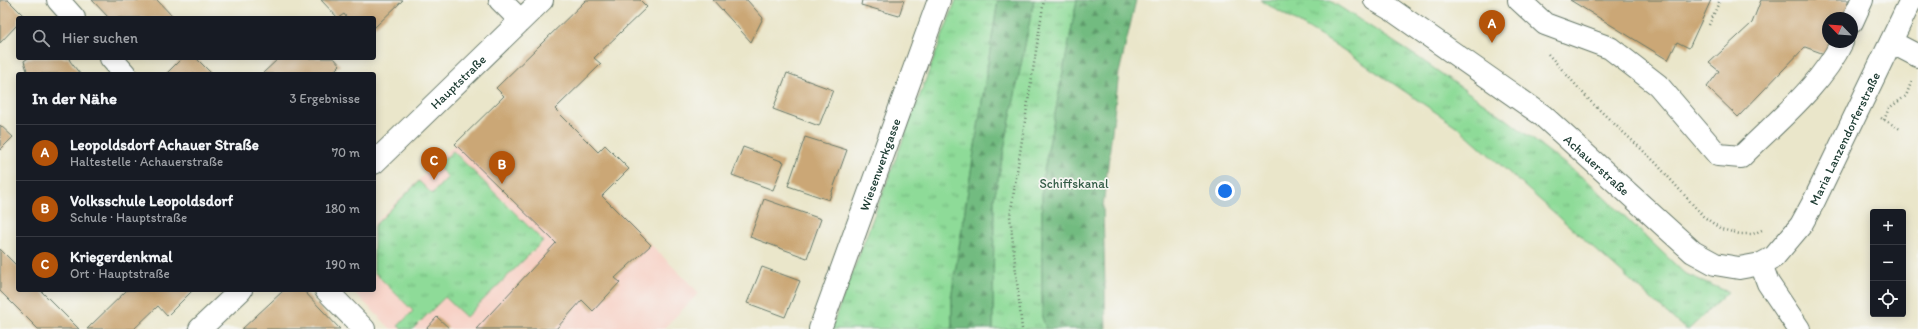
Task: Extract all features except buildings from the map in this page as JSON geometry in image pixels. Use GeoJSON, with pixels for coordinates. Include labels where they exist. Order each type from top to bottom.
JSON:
{"type":"FeatureCollection","features":[{"type":"Feature","properties":{"kind":"street"},"geometry":{"type":"LineString","coordinates":[[58,0],[72,16]]}},
{"type":"Feature","properties":{"kind":"street"},"geometry":{"type":"LineString","coordinates":[[500,0],[520,20]]}},
{"type":"Feature","properties":{"kind":"street","name":"Hauptstraße"},"geometry":{"type":"LineString","coordinates":[[376,161],[542,0]]}},
{"type":"Feature","properties":{"kind":"street","name":"Wiesenwerkgasse"},"geometry":{"type":"LineString","coordinates":[[820,329],[939,0]]}},
{"type":"Feature","properties":{"kind":"street"},"geometry":{"type":"LineString","coordinates":[[1519,0],[1546,24],[1610,48],[1658,85],[1718,155],[1741,157],[1816,82],[1835,58],[1839,48]]}},
{"type":"Feature","properties":{"kind":"street"},"geometry":{"type":"LineString","coordinates":[[1857,12],[1862,0]]}},
{"type":"Feature","properties":{"kind":"street","name":"Maria Lanzendorferstraße"},"geometry":{"type":"LineString","coordinates":[[1761,264],[1774,257],[1801,225],[1847,135],[1911,0]]}},
{"type":"Feature","properties":{"kind":"street","name":"Achauerstraße"},"geometry":{"type":"LineString","coordinates":[[1388,3],[1542,115],[1693,252],[1715,264],[1739,268],[1761,264]]}},
{"type":"Feature","properties":{"kind":"street"},"geometry":{"type":"LineString","coordinates":[[1891,42],[1918,56]]}},
{"type":"Feature","properties":{"kind":"street"},"geometry":{"type":"LineString","coordinates":[[113,60],[123,72]]}},
{"type":"Feature","properties":{"kind":"street"},"geometry":{"type":"LineString","coordinates":[[1761,264],[1768,283],[1799,329]]}},
{"type":"Feature","properties":{"kind":"street"},"geometry":{"type":"LineString","coordinates":[[200,329],[239,292]]}},
{"type":"Feature","properties":{"kind":"street"},"geometry":{"type":"LineString","coordinates":[[328,292],[364,329]]}},
{"type":"Feature","properties":{"kind":"path"},"geometry":{"type":"LineString","coordinates":[[1022,329],[1010,216],[1044,0]]}},
{"type":"Feature","properties":{"kind":"path"},"geometry":{"type":"LineString","coordinates":[[1709,26],[1720,0]]}},
{"type":"Feature","properties":{"kind":"path"},"geometry":{"type":"LineString","coordinates":[[1900,129],[1884,120],[1889,108],[1906,96],[1913,77]]}},
{"type":"Feature","properties":{"kind":"shaded area"},"geometry":{"type":"Polygon","coordinates":[[[504,96],[699,293],[663,329],[391,329],[354,292],[376,292],[376,222],[504,96]]]}},
{"type":"Feature","properties":{"kind":"green space"},"geometry":{"type":"Polygon","coordinates":[[[956,0],[998,0],[952,292],[952,329],[831,329],[956,0]]]}},
{"type":"Feature","properties":{"kind":"green space"},"geometry":{"type":"Polygon","coordinates":[[[998,0],[1034,0],[994,199],[993,329],[952,329],[952,292],[998,0]]]}},
{"type":"Feature","properties":{"kind":"green space"},"geometry":{"type":"Polygon","coordinates":[[[1034,0],[1077,0],[1042,181],[1042,317],[1046,329],[993,329],[994,199],[1034,0]]]}},
{"type":"Feature","properties":{"kind":"green space","name":"Schiffskanal"},"geometry":{"type":"Polygon","coordinates":[[[1077,0],[1136,0],[1119,73],[1103,206],[1106,329],[1046,329],[1042,317],[1042,181],[1077,0]]]}},
{"type":"Feature","properties":{"kind":"green space"},"geometry":{"type":"Polygon","coordinates":[[[1260,0],[1329,0],[1419,58],[1505,118],[1591,184],[1684,273],[1728,292],[1689,329],[1685,329],[1459,128],[1342,49],[1260,0]]]}},
{"type":"Feature","properties":{"kind":"green space"},"geometry":{"type":"Polygon","coordinates":[[[453,151],[543,241],[466,317],[445,297],[413,329],[402,329],[398,326],[413,311],[376,274],[376,224],[419,181],[432,194],[448,177],[437,166],[453,151]]]}},
{"type":"Feature","properties":{"kind":"place","name":"Leopoldsdorf Achauer Straße"},"geometry":{"type":"Point","coordinates":[1492,43]}},
{"type":"Feature","properties":{"kind":"place","name":"Kriegerdenkmal"},"geometry":{"type":"Point","coordinates":[434,180]}},
{"type":"Feature","properties":{"kind":"place","name":"Volksschule Leopoldsdorf"},"geometry":{"type":"Point","coordinates":[502,184]}}]}
